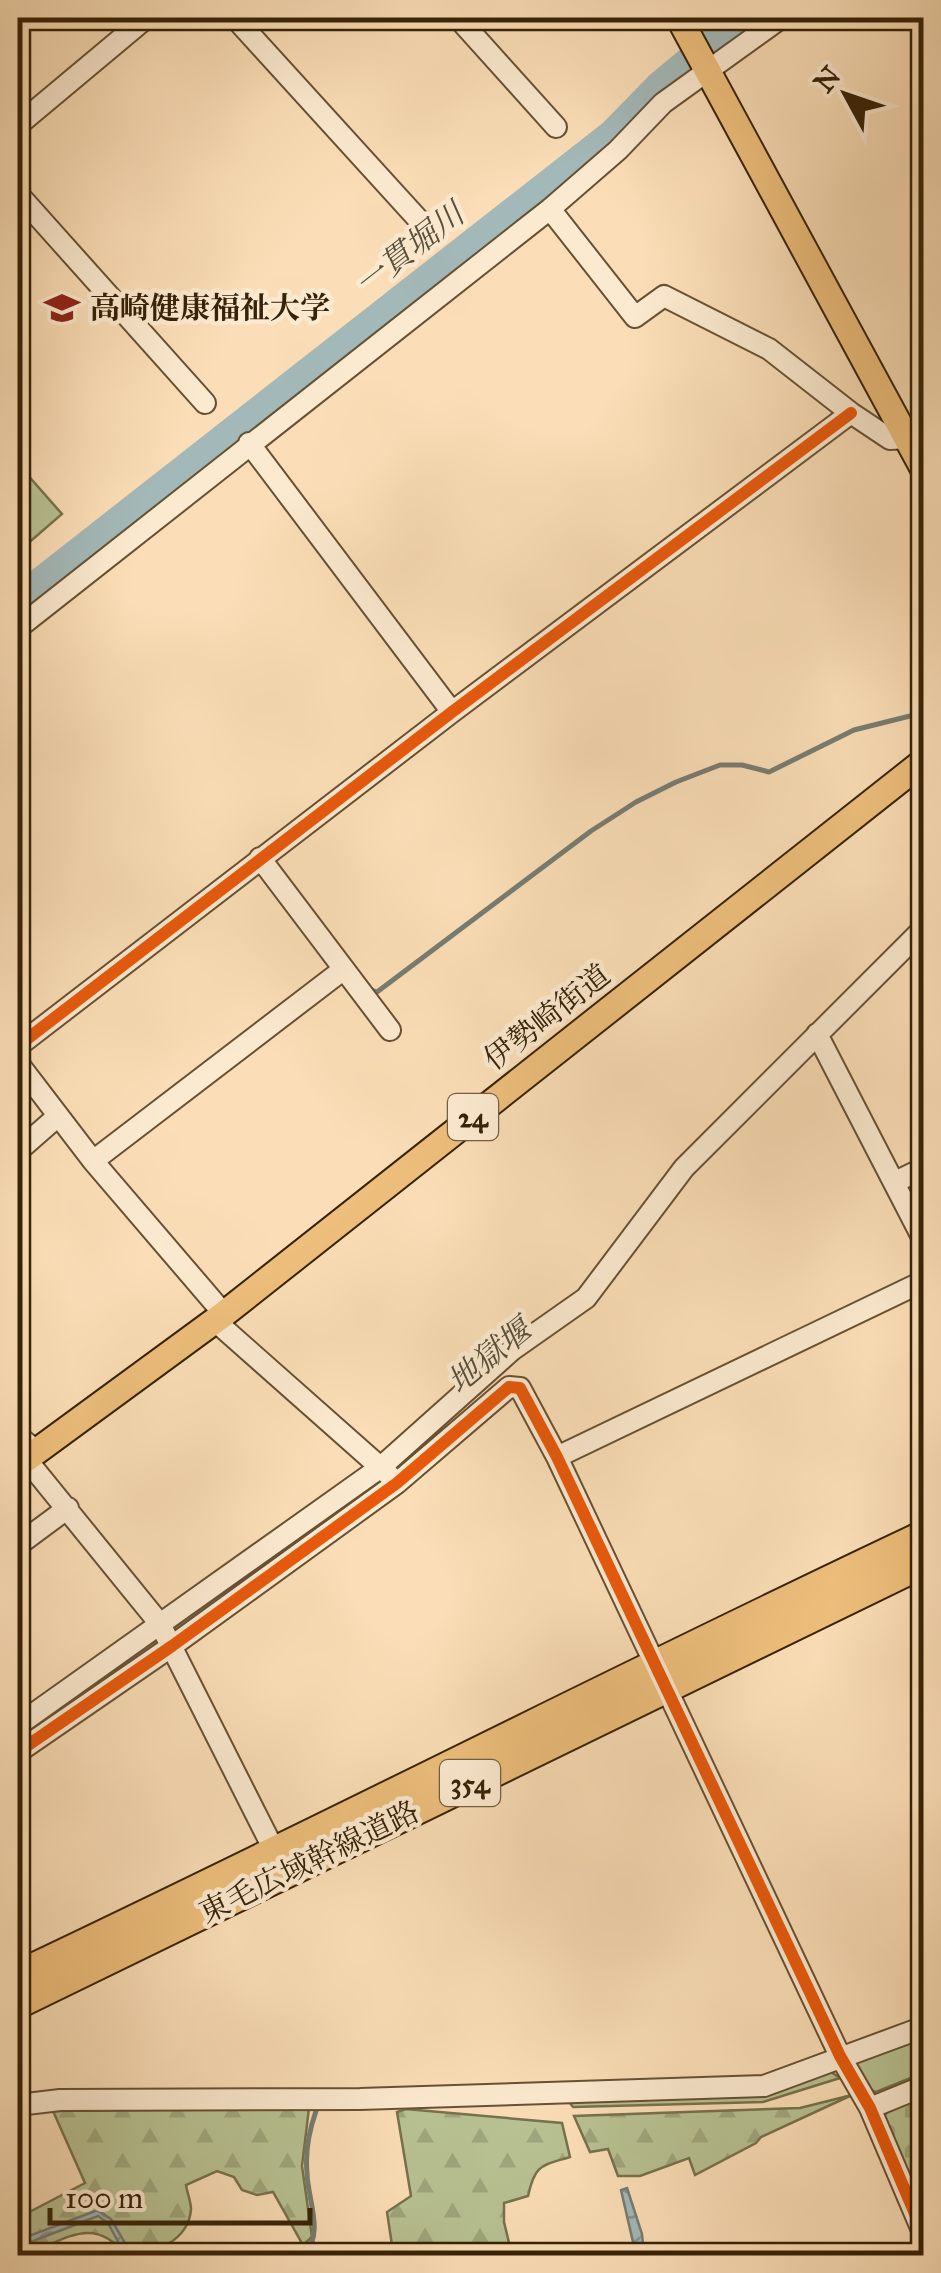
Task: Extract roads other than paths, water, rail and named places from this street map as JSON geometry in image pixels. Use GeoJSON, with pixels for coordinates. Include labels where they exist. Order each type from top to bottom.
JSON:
{"type":"FeatureCollection","features":[{"type":"Feature","properties":{"kind":"highway","name":"東毛広域幹線道路"},"geometry":{"type":"LineString","coordinates":[[18,2003],[924,1536]]}},
{"type":"Feature","properties":{"kind":"highway","name":"東毛広域幹線道路"},"geometry":{"type":"LineString","coordinates":[[18,1976],[659,1675],[924,1562]]}},
{"type":"Feature","properties":{"kind":"main road"},"geometry":{"type":"LineString","coordinates":[[684,28],[923,466]]}},
{"type":"Feature","properties":{"kind":"main road","name":"伊勢崎街道"},"geometry":{"type":"LineString","coordinates":[[24,1453],[219,1317],[924,762]]}},
{"type":"Feature","properties":{"kind":"street"},"geometry":{"type":"LineString","coordinates":[[18,125],[146,18]]}},
{"type":"Feature","properties":{"kind":"street"},"geometry":{"type":"LineString","coordinates":[[235,18],[427,229]]}},
{"type":"Feature","properties":{"kind":"street"},"geometry":{"type":"LineString","coordinates":[[458,18],[556,127]]}},
{"type":"Feature","properties":{"kind":"street"},"geometry":{"type":"LineString","coordinates":[[18,628],[550,209],[618,150],[664,103],[781,18]]}},
{"type":"Feature","properties":{"kind":"street"},"geometry":{"type":"LineString","coordinates":[[18,194],[205,404]]}},
{"type":"Feature","properties":{"kind":"street"},"geometry":{"type":"LineString","coordinates":[[550,209],[635,317],[664,296],[770,349],[850,414],[890,439],[906,438]]}},
{"type":"Feature","properties":{"kind":"street"},"geometry":{"type":"LineString","coordinates":[[18,1046],[452,712],[850,414]]}},
{"type":"Feature","properties":{"kind":"street"},"geometry":{"type":"LineString","coordinates":[[250,443],[452,712]]}},
{"type":"Feature","properties":{"kind":"street"},"geometry":{"type":"LineString","coordinates":[[260,858],[390,1030]]}},
{"type":"Feature","properties":{"kind":"street"},"geometry":{"type":"LineString","coordinates":[[18,1724],[381,1467],[512,1350],[586,1298],[684,1168],[924,928]]}},
{"type":"Feature","properties":{"kind":"street"},"geometry":{"type":"LineString","coordinates":[[93,1161],[344,969]]}},
{"type":"Feature","properties":{"kind":"street"},"geometry":{"type":"LineString","coordinates":[[817,1034],[924,1241]]}},
{"type":"Feature","properties":{"kind":"street"},"geometry":{"type":"LineString","coordinates":[[18,1063],[219,1317],[397,1483]]}},
{"type":"Feature","properties":{"kind":"street"},"geometry":{"type":"LineString","coordinates":[[18,1151],[58,1116]]}},
{"type":"Feature","properties":{"kind":"street"},"geometry":{"type":"LineString","coordinates":[[896,1182],[924,1168]]}},
{"type":"Feature","properties":{"kind":"street"},"geometry":{"type":"LineString","coordinates":[[556,1457],[924,1281]]}},
{"type":"Feature","properties":{"kind":"street"},"geometry":{"type":"LineString","coordinates":[[18,1752],[397,1483],[509,1387],[520,1388],[840,2056],[870,2108],[924,2235]]}},
{"type":"Feature","properties":{"kind":"street"},"geometry":{"type":"LineString","coordinates":[[24,1453],[160,1624],[276,1854]]}},
{"type":"Feature","properties":{"kind":"street"},"geometry":{"type":"LineString","coordinates":[[18,1545],[68,1508]]}},
{"type":"Feature","properties":{"kind":"street"},"geometry":{"type":"LineString","coordinates":[[18,2104],[764,2086],[924,2027]]}},
{"type":"Feature","properties":{"kind":"street"},"geometry":{"type":"LineString","coordinates":[[870,2108],[924,2086]]}},
{"type":"Feature","properties":{"kind":"water"},"geometry":{"type":"Polygon","coordinates":[[[627,2188],[642,2234],[644,2255],[636,2255],[621,2190],[627,2188]]]}},
{"type":"Feature","properties":{"kind":"water"},"geometry":{"type":"Polygon","coordinates":[[[98,2210],[111,2219],[132,2255],[125,2255],[108,2223],[98,2216],[18,2247],[18,2240],[98,2210]]]}},
{"type":"Feature","properties":{"kind":"waterway","name":"一貫堀川"},"geometry":{"type":"LineString","coordinates":[[18,600],[613,134],[661,85],[742,18]]}},
{"type":"Feature","properties":{"kind":"waterway"},"geometry":{"type":"LineString","coordinates":[[370,990],[377,992],[591,831],[676,782],[720,765],[742,765],[769,772],[854,730],[914,715],[924,724]]}},
{"type":"Feature","properties":{"kind":"waterway","name":"地獄堰"},"geometry":{"type":"LineString","coordinates":[[168,1632],[252,1571]]}},
{"type":"Feature","properties":{"kind":"waterway","name":"地獄堰"},"geometry":{"type":"LineString","coordinates":[[102,1677],[159,1638]]}},
{"type":"Feature","properties":{"kind":"waterway"},"geometry":{"type":"LineString","coordinates":[[305,2256],[314,2226],[307,2157],[316,2111]]}},
{"type":"Feature","properties":{"kind":"place","name":"高崎健康福祉大学"},"geometry":{"type":"Point","coordinates":[62,308]}}]}
